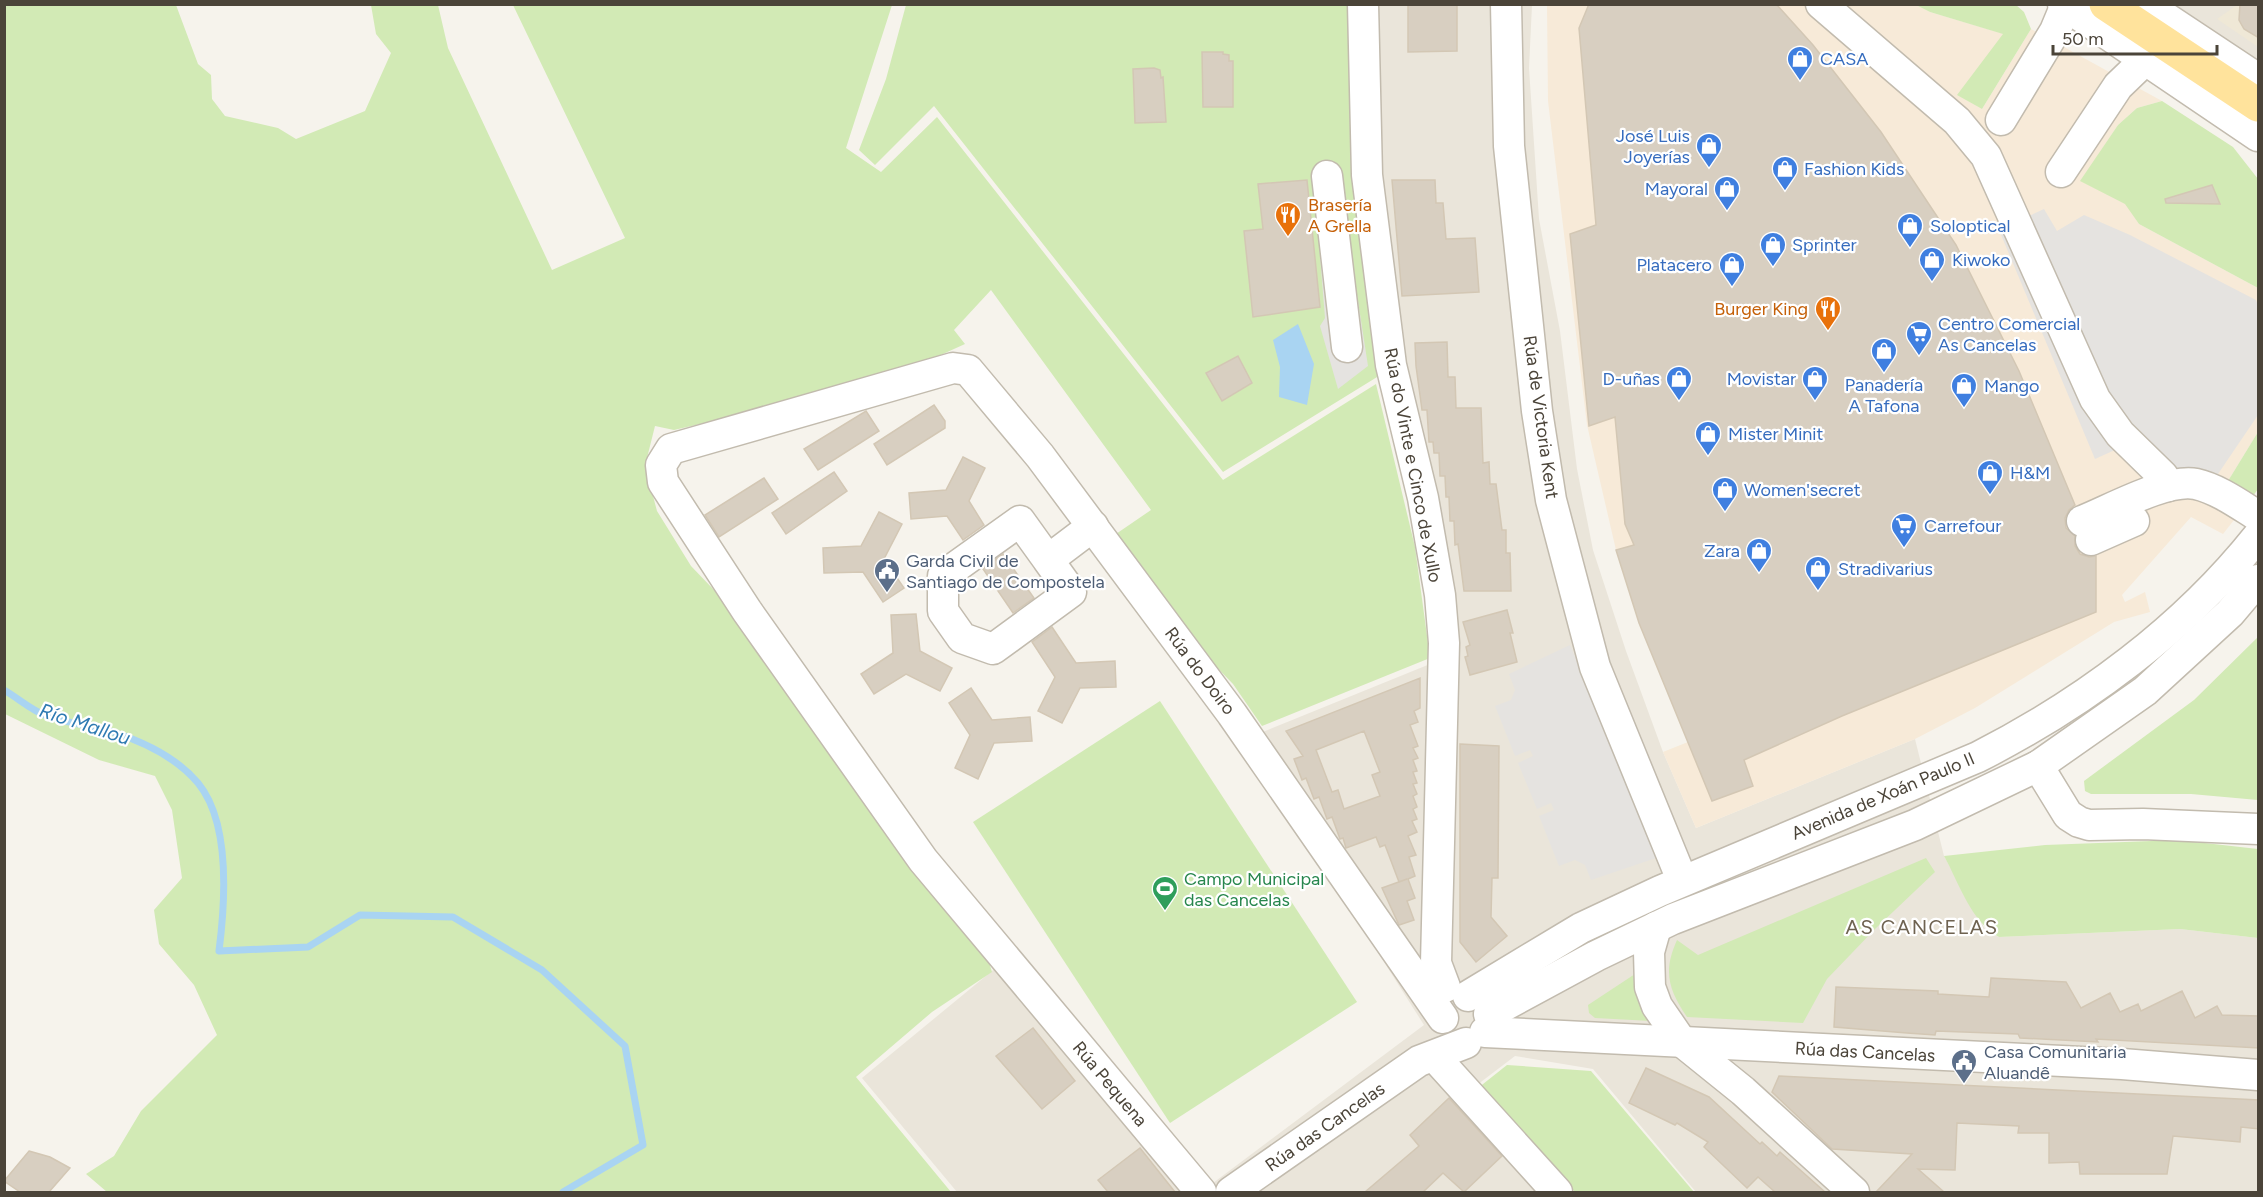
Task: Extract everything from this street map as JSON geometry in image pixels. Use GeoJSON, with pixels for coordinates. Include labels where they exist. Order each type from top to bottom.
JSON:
{"type":"FeatureCollection","features":[{"type":"Feature","properties":{"kind":"main road"},"geometry":{"type":"LineString","coordinates":[[2078,8],[2259,105]]}},
{"type":"Feature","properties":{"kind":"street","name":"Rúa do Vinte e Cinco de Xullo"},"geometry":{"type":"LineString","coordinates":[[1363,4],[1367,175],[1391,365],[1423,498],[1440,595],[1459,1007]]}},
{"type":"Feature","properties":{"kind":"street","name":"Rúa de Victoria Kent"},"geometry":{"type":"LineString","coordinates":[[1506,4],[1509,146],[1537,411],[1549,490],[1595,667],[1682,880]]}},
{"type":"Feature","properties":{"kind":"street"},"geometry":{"type":"LineString","coordinates":[[1821,4],[1957,121],[1986,156],[2095,399],[2120,434],[2163,476],[2168,486]]}},
{"type":"Feature","properties":{"kind":"street"},"geometry":{"type":"LineString","coordinates":[[2145,4],[2259,79]]}},
{"type":"Feature","properties":{"kind":"street"},"geometry":{"type":"LineString","coordinates":[[2001,120],[2055,31],[2078,8],[2138,57],[2259,136]]}},
{"type":"Feature","properties":{"kind":"street"},"geometry":{"type":"LineString","coordinates":[[2061,172],[2138,57]]}},
{"type":"Feature","properties":{"kind":"street"},"geometry":{"type":"LineString","coordinates":[[1327,177],[1347,347]]}},
{"type":"Feature","properties":{"kind":"street","name":"Rúa Pequena"},"geometry":{"type":"LineString","coordinates":[[968,370],[953,368],[671,449],[661,465],[663,482],[747,611],[904,834],[1201,1192]]}},
{"type":"Feature","properties":{"kind":"street","name":"Rúa do Doiro"},"geometry":{"type":"LineString","coordinates":[[968,370],[1040,456],[1232,714],[1459,1007]]}},
{"type":"Feature","properties":{"kind":"street"},"geometry":{"type":"LineString","coordinates":[[2187,483],[2205,487],[2258,531],[2203,504],[2186,502],[2086,531],[2168,486],[2187,483]]}},
{"type":"Feature","properties":{"kind":"street"},"geometry":{"type":"LineString","coordinates":[[1020,521],[1048,560],[1071,592],[993,649],[962,638],[943,611],[943,576],[1020,521]]}},
{"type":"Feature","properties":{"kind":"street"},"geometry":{"type":"LineString","coordinates":[[1048,560],[1093,526]]}},
{"type":"Feature","properties":{"kind":"street","name":"Avenida de Xoán Paulo II"},"geometry":{"type":"LineString","coordinates":[[1459,1007],[1581,928],[1682,880],[1978,757],[2021,735],[2127,666],[2210,589],[2258,531]]}},
{"type":"Feature","properties":{"kind":"street","name":"Avenida de Xoán Paulo II"},"geometry":{"type":"LineString","coordinates":[[1459,1007],[1916,825],[2038,766],[2145,691],[2230,613],[2259,580]]}},
{"type":"Feature","properties":{"kind":"street"},"geometry":{"type":"LineString","coordinates":[[2038,766],[2068,814],[2079,822],[2089,825],[2142,824],[2259,829]]}},
{"type":"Feature","properties":{"kind":"street"},"geometry":{"type":"LineString","coordinates":[[1656,927],[1649,952],[1650,987],[1657,1006],[1681,1041],[1743,1091],[1854,1192]]}},
{"type":"Feature","properties":{"kind":"street","name":"Rúa das Cancelas"},"geometry":{"type":"LineString","coordinates":[[1231,1192],[1427,1058],[1459,1007],[1544,1034],[1739,1046],[2122,1064],[2259,1075]]}},
{"type":"Feature","properties":{"kind":"street"},"geometry":{"type":"LineString","coordinates":[[1739,1046],[1739,1078],[1743,1091]]}},
{"type":"Feature","properties":{"kind":"street"},"geometry":{"type":"LineString","coordinates":[[1427,1058],[1557,1192]]}},
{"type":"Feature","properties":{"kind":"shaded area"},"geometry":{"type":"Polygon","coordinates":[[[1354,5],[1532,5],[1529,68],[1539,219],[1560,331],[1577,469],[1593,550],[1626,651],[1663,752],[1696,828],[1915,739],[1944,856],[1986,931],[1999,937],[2180,929],[2258,938],[2258,1192],[1696,1192],[1593,1069],[1515,1056],[1473,1088],[1569,1192],[957,1192],[862,1078],[1015,952],[1209,1186],[1424,1025],[1243,740],[1435,662],[1354,5]]]}},
{"type":"Feature","properties":{"kind":"shaded area","name":"Centro Comercial As Cancelas"},"geometry":{"type":"Polygon","coordinates":[[[1547,5],[1916,5],[1930,12],[2004,34],[1958,95],[1982,109],[2031,29],[2162,101],[2137,108],[2118,125],[2081,181],[2126,204],[2139,224],[2258,288],[2258,432],[2228,481],[2253,496],[2223,534],[2191,517],[2122,595],[2125,602],[2145,592],[2150,612],[2114,622],[1975,708],[1915,739],[1696,828],[1663,752],[1688,742],[1639,623],[1616,550],[1587,425],[1548,101],[1547,5]]]}},
{"type":"Feature","properties":{"kind":"shaded area"},"geometry":{"type":"Polygon","coordinates":[[[2148,5],[2258,5],[2258,74],[2148,5]]]}},
{"type":"Feature","properties":{"kind":"shaded area"},"geometry":{"type":"Polygon","coordinates":[[[2237,5],[2258,5],[2258,47],[2217,19],[2237,5]]]}},
{"type":"Feature","properties":{"kind":"shaded area"},"geometry":{"type":"Polygon","coordinates":[[[1315,194],[1342,197],[1368,366],[1338,389],[1320,326],[1325,318],[1315,194]]]}},
{"type":"Feature","properties":{"kind":"shaded area"},"geometry":{"type":"Polygon","coordinates":[[[2044,209],[2057,231],[2084,215],[2130,235],[2256,300],[2258,305],[2258,415],[2218,474],[2148,482],[2117,449],[2095,459],[1999,230],[2044,209]]]}},
{"type":"Feature","properties":{"kind":"shaded area"},"geometry":{"type":"Polygon","coordinates":[[[1570,645],[1656,858],[1591,880],[1585,865],[1575,860],[1559,866],[1539,816],[1554,810],[1551,803],[1537,809],[1518,763],[1533,756],[1530,750],[1515,756],[1495,706],[1511,700],[1515,690],[1509,674],[1570,645]]]}},
{"type":"Feature","properties":{"kind":"green space"},"geometry":{"type":"Polygon","coordinates":[[[5,4],[176,5],[198,64],[211,75],[212,99],[225,116],[278,128],[296,139],[365,111],[391,53],[376,34],[371,5],[438,5],[448,48],[552,270],[625,238],[513,5],[892,5],[846,148],[881,172],[937,117],[1223,480],[1376,384],[1415,547],[1430,658],[1262,726],[1233,684],[1202,652],[1171,606],[1113,536],[1151,510],[991,290],[954,330],[965,344],[912,368],[726,418],[674,430],[655,426],[645,466],[657,511],[691,566],[715,591],[760,655],[986,952],[992,972],[932,1012],[856,1077],[951,1192],[107,1192],[86,1174],[114,1156],[141,1111],[217,1035],[194,985],[159,944],[154,910],[182,878],[172,810],[155,776],[99,760],[5,714],[5,4]]]}},
{"type":"Feature","properties":{"kind":"green space"},"geometry":{"type":"Polygon","coordinates":[[[906,5],[1353,5],[1382,374],[1223,472],[934,106],[875,165],[859,150],[886,79],[906,5]]]}},
{"type":"Feature","properties":{"kind":"green space"},"geometry":{"type":"Polygon","coordinates":[[[1916,5],[2016,5],[2024,12],[2031,29],[1982,109],[1957,95],[2003,34],[1930,12],[1916,5]]]}},
{"type":"Feature","properties":{"kind":"green space"},"geometry":{"type":"Polygon","coordinates":[[[2162,101],[2233,147],[2258,179],[2258,288],[2139,224],[2125,204],[2080,181],[2118,125],[2137,108],[2162,101]]]}},
{"type":"Feature","properties":{"kind":"green space"},"geometry":{"type":"Polygon","coordinates":[[[2258,432],[2258,489],[2253,496],[2228,481],[2258,432]]]}},
{"type":"Feature","properties":{"kind":"green space"},"geometry":{"type":"Polygon","coordinates":[[[2258,637],[2258,800],[2191,794],[2091,794],[2085,791],[2084,781],[2194,700],[2258,637]]]}},
{"type":"Feature","properties":{"kind":"green space","name":"Campo Municipal das Cancelas"},"geometry":{"type":"Polygon","coordinates":[[[1160,701],[1357,1002],[1170,1123],[973,822],[1160,701]]]}},
{"type":"Feature","properties":{"kind":"green space"},"geometry":{"type":"Polygon","coordinates":[[[2178,840],[2258,849],[2258,938],[2180,929],[1999,937],[1989,930],[1973,912],[1944,856],[2045,845],[2178,840]]]}},
{"type":"Feature","properties":{"kind":"green space"},"geometry":{"type":"Polygon","coordinates":[[[1926,858],[1935,872],[1827,979],[1803,1023],[1687,1017],[1675,998],[1669,971],[1677,940],[1698,955],[1926,858]]]}},
{"type":"Feature","properties":{"kind":"green space"},"geometry":{"type":"Polygon","coordinates":[[[1635,974],[1651,1021],[1595,1018],[1589,1013],[1588,1005],[1635,974]]]}},
{"type":"Feature","properties":{"kind":"green space"},"geometry":{"type":"Polygon","coordinates":[[[1507,1065],[1591,1071],[1694,1192],[1575,1192],[1478,1088],[1507,1065]]]}},
{"type":"Feature","properties":{"kind":"water"},"geometry":{"type":"Polygon","coordinates":[[[1298,324],[1314,364],[1307,405],[1279,397],[1280,367],[1273,340],[1298,324]]]}},
{"type":"Feature","properties":{"kind":"building"},"geometry":{"type":"Polygon","coordinates":[[[1408,4],[1457,4],[1457,51],[1408,52],[1408,4]]]}},
{"type":"Feature","properties":{"kind":"building","name":"Centro Comercial As Cancelas"},"geometry":{"type":"Polygon","coordinates":[[[1589,4],[1776,4],[1813,45],[1881,132],[1956,245],[2019,371],[2075,505],[2065,518],[2066,528],[2075,536],[2075,546],[2080,554],[2089,557],[2096,556],[2096,612],[1842,716],[1744,760],[1753,786],[1712,801],[1639,623],[1616,550],[1634,545],[1625,524],[1615,417],[1589,426],[1570,234],[1596,225],[1579,28],[1589,4]]]}},
{"type":"Feature","properties":{"kind":"building"},"geometry":{"type":"Polygon","coordinates":[[[2240,4],[2259,4],[2259,38],[2244,29],[2239,20],[2240,4]]]}},
{"type":"Feature","properties":{"kind":"building"},"geometry":{"type":"Polygon","coordinates":[[[1202,52],[1223,52],[1229,55],[1229,61],[1233,61],[1233,107],[1203,107],[1202,52]]]}},
{"type":"Feature","properties":{"kind":"building"},"geometry":{"type":"Polygon","coordinates":[[[1133,69],[1160,70],[1161,78],[1163,77],[1166,122],[1135,123],[1133,69]]]}},
{"type":"Feature","properties":{"kind":"building"},"geometry":{"type":"Polygon","coordinates":[[[1307,180],[1320,307],[1253,317],[1244,231],[1263,229],[1258,184],[1307,180]]]}},
{"type":"Feature","properties":{"kind":"building"},"geometry":{"type":"Polygon","coordinates":[[[1392,180],[1435,180],[1436,203],[1443,203],[1446,239],[1475,238],[1479,292],[1402,296],[1392,180]]]}},
{"type":"Feature","properties":{"kind":"building"},"geometry":{"type":"Polygon","coordinates":[[[2212,185],[2220,204],[2166,203],[2165,199],[2212,185]]]}},
{"type":"Feature","properties":{"kind":"building"},"geometry":{"type":"Polygon","coordinates":[[[1447,342],[1448,377],[1455,377],[1456,408],[1481,408],[1483,463],[1489,462],[1490,484],[1496,484],[1502,530],[1506,530],[1506,553],[1510,553],[1511,591],[1464,591],[1458,544],[1455,545],[1454,521],[1450,521],[1449,497],[1446,497],[1445,476],[1440,476],[1439,453],[1434,453],[1433,442],[1429,442],[1427,410],[1422,410],[1416,366],[1415,343],[1447,342]]]}},
{"type":"Feature","properties":{"kind":"building"},"geometry":{"type":"Polygon","coordinates":[[[1238,356],[1252,383],[1222,401],[1206,373],[1238,356]]]}},
{"type":"Feature","properties":{"kind":"building"},"geometry":{"type":"Polygon","coordinates":[[[934,405],[945,421],[945,428],[887,465],[874,444],[934,405]]]}},
{"type":"Feature","properties":{"kind":"building"},"geometry":{"type":"Polygon","coordinates":[[[866,411],[879,431],[818,470],[804,449],[866,411]]]}},
{"type":"Feature","properties":{"kind":"building"},"geometry":{"type":"Polygon","coordinates":[[[963,457],[985,468],[969,501],[984,525],[963,540],[947,516],[911,519],[909,493],[946,490],[963,457]]]}},
{"type":"Feature","properties":{"kind":"building"},"geometry":{"type":"Polygon","coordinates":[[[834,472],[847,491],[786,534],[772,513],[834,472]]]}},
{"type":"Feature","properties":{"kind":"building"},"geometry":{"type":"Polygon","coordinates":[[[764,478],[778,499],[719,537],[705,515],[764,478]]]}},
{"type":"Feature","properties":{"kind":"building"},"geometry":{"type":"Polygon","coordinates":[[[879,512],[902,524],[884,559],[904,588],[883,602],[863,572],[824,573],[823,548],[861,546],[879,512]]]}},
{"type":"Feature","properties":{"kind":"building"},"geometry":{"type":"Polygon","coordinates":[[[1003,554],[1034,598],[1013,613],[983,569],[1003,554]]]}},
{"type":"Feature","properties":{"kind":"building"},"geometry":{"type":"Polygon","coordinates":[[[1507,610],[1517,662],[1470,675],[1465,657],[1468,656],[1466,647],[1470,645],[1463,622],[1507,610]]]}},
{"type":"Feature","properties":{"kind":"building"},"geometry":{"type":"Polygon","coordinates":[[[916,614],[920,651],[952,668],[940,691],[906,674],[874,694],[861,674],[893,653],[891,615],[916,614]]]}},
{"type":"Feature","properties":{"kind":"building"},"geometry":{"type":"Polygon","coordinates":[[[1052,627],[1076,663],[1115,661],[1116,687],[1080,688],[1062,723],[1038,711],[1055,677],[1032,642],[1052,627]]]}},
{"type":"Feature","properties":{"kind":"building"},"geometry":{"type":"Polygon","coordinates":[[[1420,678],[1420,708],[1414,711],[1418,722],[1410,725],[1418,746],[1413,748],[1418,758],[1413,760],[1417,771],[1413,772],[1417,783],[1413,784],[1417,794],[1413,796],[1417,807],[1413,809],[1417,819],[1412,821],[1417,832],[1408,836],[1416,855],[1409,857],[1415,876],[1408,879],[1415,898],[1407,901],[1414,920],[1399,925],[1382,888],[1399,882],[1385,845],[1380,847],[1376,837],[1346,848],[1332,817],[1327,819],[1319,797],[1314,799],[1306,778],[1302,780],[1294,759],[1303,756],[1286,731],[1420,678]],[[1364,731],[1316,750],[1332,792],[1338,790],[1344,809],[1380,796],[1372,775],[1380,772],[1364,731]]]}},
{"type":"Feature","properties":{"kind":"building"},"geometry":{"type":"Polygon","coordinates":[[[971,688],[992,720],[1030,717],[1032,741],[994,743],[978,779],[955,768],[970,735],[949,703],[971,688]]]}},
{"type":"Feature","properties":{"kind":"building"},"geometry":{"type":"Polygon","coordinates":[[[1460,744],[1499,746],[1498,878],[1492,878],[1491,917],[1507,936],[1476,962],[1460,942],[1460,744]]]}},
{"type":"Feature","properties":{"kind":"building"},"geometry":{"type":"Polygon","coordinates":[[[1991,978],[2066,982],[2081,1008],[2110,993],[2120,1012],[2138,1004],[2141,1011],[2182,991],[2195,1018],[2217,1006],[2222,1015],[2259,1016],[2259,1048],[2096,1039],[2098,1042],[2020,1038],[2018,1034],[1936,1031],[1935,1035],[1834,1027],[1836,987],[1938,991],[1938,994],[1989,997],[1991,978]]]}},
{"type":"Feature","properties":{"kind":"building"},"geometry":{"type":"Polygon","coordinates":[[[1033,1028],[1075,1081],[1042,1109],[996,1056],[1033,1028]]]}},
{"type":"Feature","properties":{"kind":"building"},"geometry":{"type":"Polygon","coordinates":[[[1646,1068],[1709,1097],[1760,1144],[1762,1142],[1777,1156],[1780,1152],[1825,1192],[1775,1192],[1758,1177],[1747,1188],[1704,1147],[1708,1142],[1677,1123],[1675,1125],[1629,1103],[1646,1068]]]}},
{"type":"Feature","properties":{"kind":"building"},"geometry":{"type":"Polygon","coordinates":[[[1779,1076],[2259,1100],[2259,1129],[2241,1127],[2240,1142],[2173,1136],[2167,1174],[2080,1174],[2079,1162],[2049,1163],[2049,1133],[2018,1133],[2019,1126],[1957,1123],[1955,1170],[1918,1169],[1944,1192],[1876,1192],[1912,1154],[1832,1149],[1772,1092],[1779,1076]]]}},
{"type":"Feature","properties":{"kind":"building"},"geometry":{"type":"Polygon","coordinates":[[[1449,1098],[1502,1156],[1464,1192],[1443,1173],[1423,1192],[1365,1192],[1419,1146],[1410,1135],[1449,1098]]]}},
{"type":"Feature","properties":{"kind":"building"},"geometry":{"type":"Polygon","coordinates":[[[1140,1148],[1175,1192],[1108,1192],[1098,1180],[1140,1148]]]}},
{"type":"Feature","properties":{"kind":"building"},"geometry":{"type":"Polygon","coordinates":[[[29,1151],[50,1157],[70,1168],[49,1192],[20,1192],[4,1181],[29,1151]]]}},
{"type":"Feature","properties":{"kind":"waterway","name":"Río Mallou"},"geometry":{"type":"LineString","coordinates":[[4,690],[41,714],[105,730],[148,746],[180,766],[198,783],[209,800],[221,841],[224,888],[219,951],[308,947],[360,915],[453,917],[542,970],[625,1046],[643,1145],[563,1192]]}},
{"type":"Feature","properties":{"kind":"place","name":"CASA"},"geometry":{"type":"Point","coordinates":[1800,82]}},
{"type":"Feature","properties":{"kind":"place","name":"José Luis Joyerías"},"geometry":{"type":"Point","coordinates":[1709,169]}},
{"type":"Feature","properties":{"kind":"place","name":"Fashion Kids"},"geometry":{"type":"Point","coordinates":[1785,192]}},
{"type":"Feature","properties":{"kind":"place","name":"Mayoral"},"geometry":{"type":"Point","coordinates":[1727,212]}},
{"type":"Feature","properties":{"kind":"place","name":"Brasería A Grella"},"geometry":{"type":"Point","coordinates":[1288,238]}},
{"type":"Feature","properties":{"kind":"place","name":"Soloptical"},"geometry":{"type":"Point","coordinates":[1910,249]}},
{"type":"Feature","properties":{"kind":"place","name":"Sprinter"},"geometry":{"type":"Point","coordinates":[1773,268]}},
{"type":"Feature","properties":{"kind":"place","name":"Kiwoko"},"geometry":{"type":"Point","coordinates":[1932,283]}},
{"type":"Feature","properties":{"kind":"place","name":"Platacero"},"geometry":{"type":"Point","coordinates":[1732,288]}},
{"type":"Feature","properties":{"kind":"place","name":"Burger King"},"geometry":{"type":"Point","coordinates":[1828,332]}},
{"type":"Feature","properties":{"kind":"place","name":"Centro Comercial As Cancelas"},"geometry":{"type":"Point","coordinates":[1919,357]}},
{"type":"Feature","properties":{"kind":"place","name":"Panadería A Tafona"},"geometry":{"type":"Point","coordinates":[1884,374]}},
{"type":"Feature","properties":{"kind":"place","name":"D-uñas"},"geometry":{"type":"Point","coordinates":[1679,402]}},
{"type":"Feature","properties":{"kind":"place","name":"Movistar"},"geometry":{"type":"Point","coordinates":[1815,402]}},
{"type":"Feature","properties":{"kind":"place","name":"Mango"},"geometry":{"type":"Point","coordinates":[1964,409]}},
{"type":"Feature","properties":{"kind":"place","name":"Mister Minit"},"geometry":{"type":"Point","coordinates":[1708,457]}},
{"type":"Feature","properties":{"kind":"place","name":"H&M"},"geometry":{"type":"Point","coordinates":[1990,496]}},
{"type":"Feature","properties":{"kind":"place","name":"Women'secret"},"geometry":{"type":"Point","coordinates":[1725,513]}},
{"type":"Feature","properties":{"kind":"place","name":"Carrefour"},"geometry":{"type":"Point","coordinates":[1904,549]}},
{"type":"Feature","properties":{"kind":"place","name":"Zara"},"geometry":{"type":"Point","coordinates":[1759,574]}},
{"type":"Feature","properties":{"kind":"place","name":"Stradivarius"},"geometry":{"type":"Point","coordinates":[1818,592]}},
{"type":"Feature","properties":{"kind":"place","name":"Garda Civil de Santiago de Compostela"},"geometry":{"type":"Point","coordinates":[887,594]}},
{"type":"Feature","properties":{"kind":"place","name":"Campo Municipal das Cancelas"},"geometry":{"type":"Point","coordinates":[1165,912]}},
{"type":"Feature","properties":{"kind":"place","name":"Casa Comunitaria Aluandê"},"geometry":{"type":"Point","coordinates":[1964,1085]}},
{"type":"Feature","properties":{"kind":"district","name":"AS CANCELAS"},"geometry":{"type":"Point","coordinates":[1922,927]}}]}
